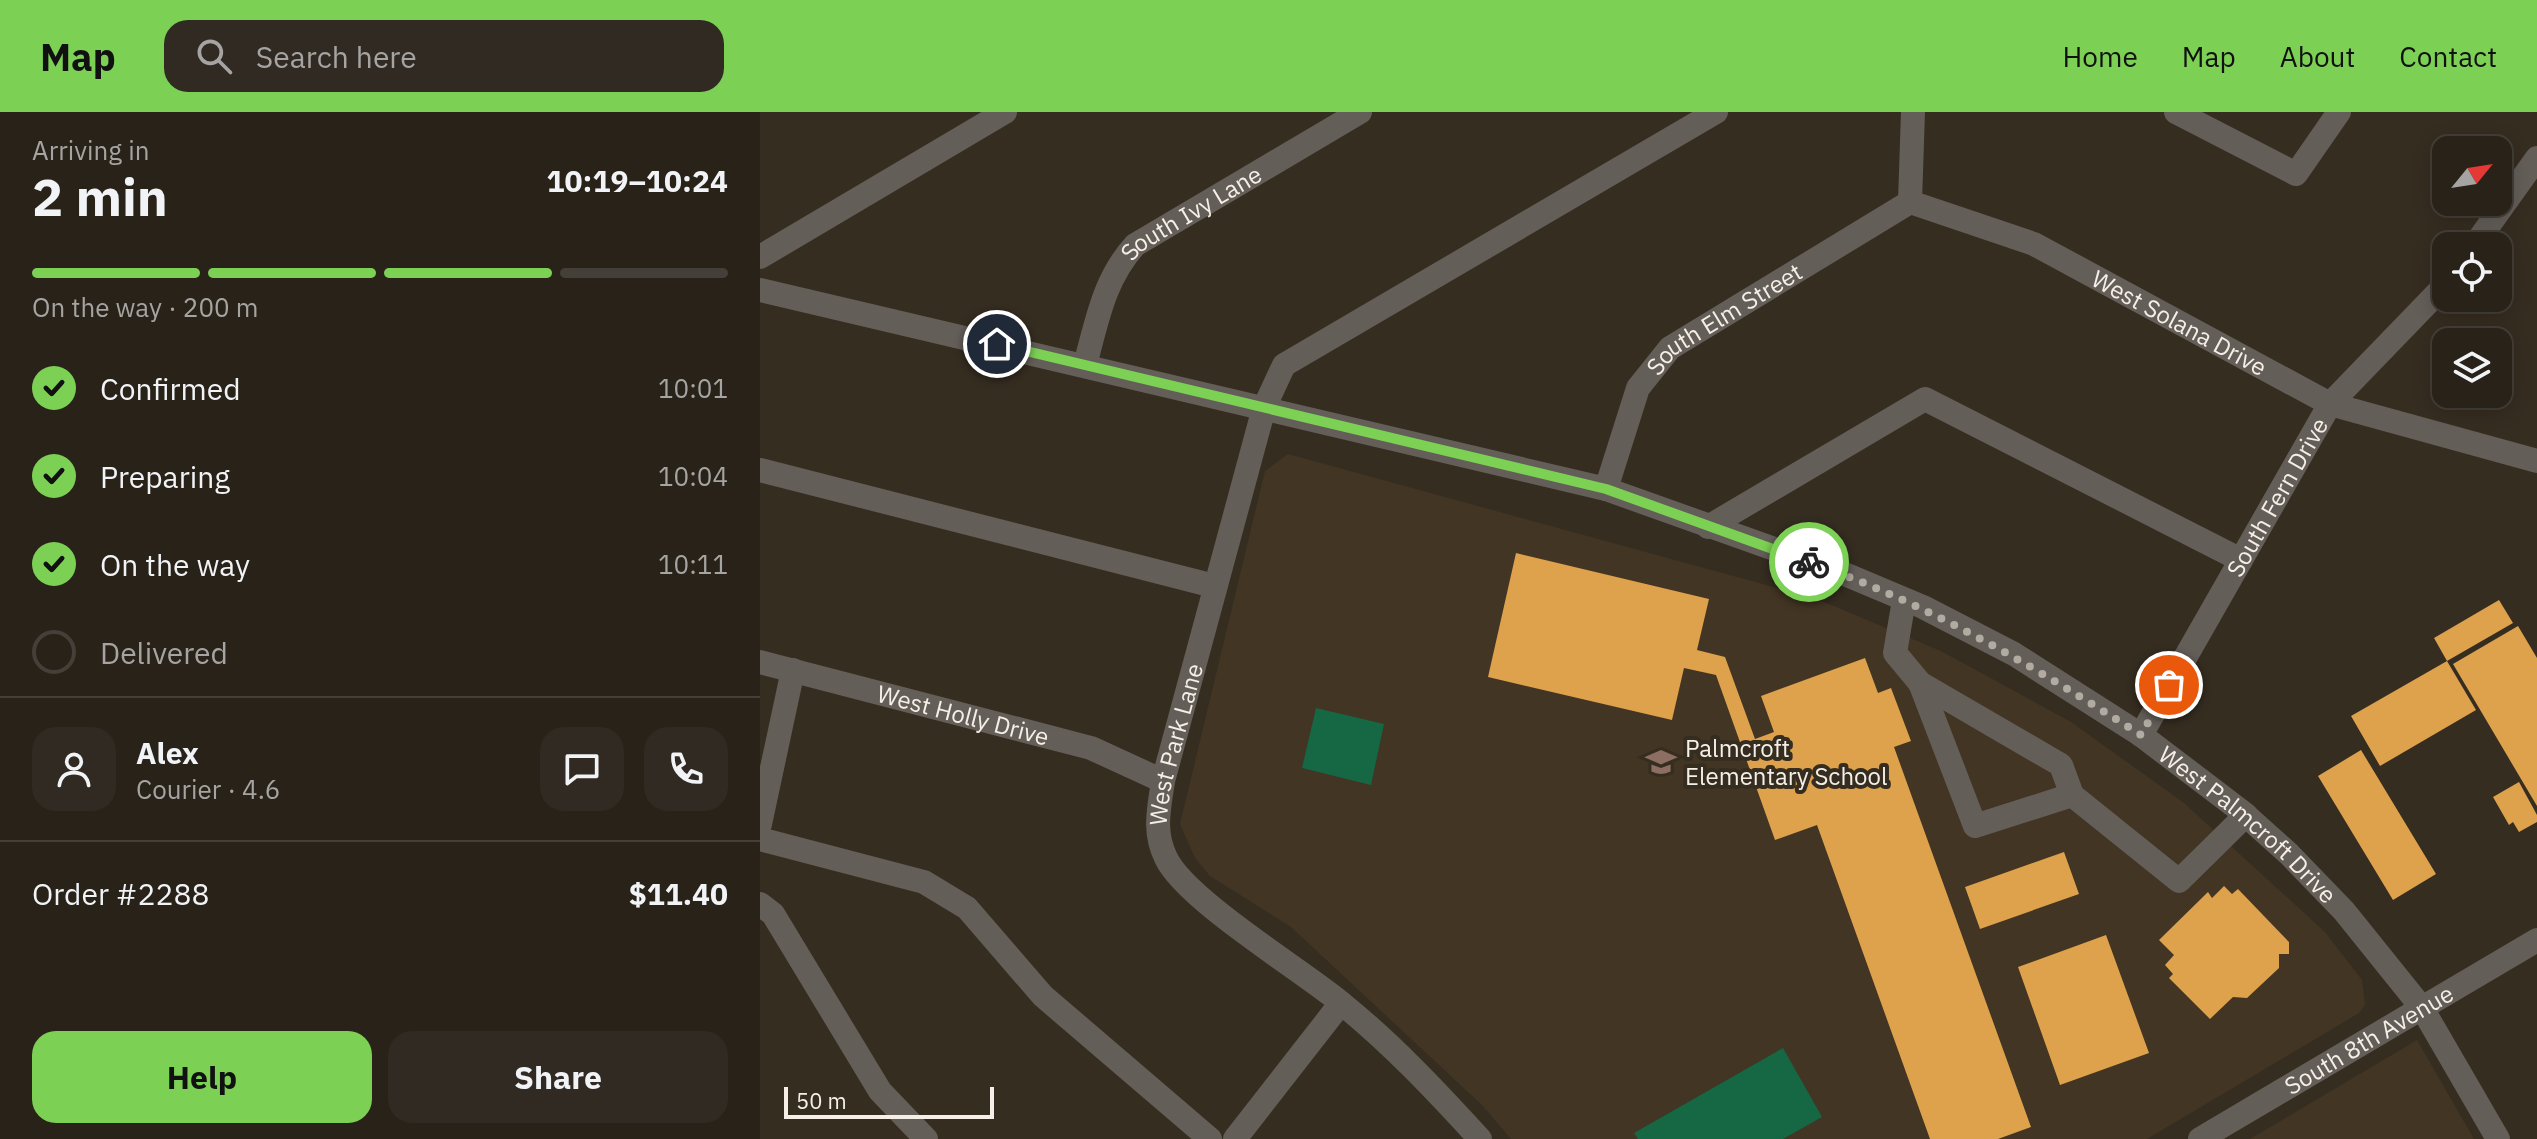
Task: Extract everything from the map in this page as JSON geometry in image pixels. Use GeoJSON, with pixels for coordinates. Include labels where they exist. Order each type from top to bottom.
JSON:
{"type":"FeatureCollection","features":[{"type":"Feature","properties":{"kind":"street"},"geometry":{"type":"LineString","coordinates":[[760,257],[1005,112]]}},
{"type":"Feature","properties":{"kind":"street","name":"South Ivy Lane"},"geometry":{"type":"LineString","coordinates":[[1085,365],[1115,266],[1135,245],[1360,112]]}},
{"type":"Feature","properties":{"kind":"street","name":"West Park Lane"},"geometry":{"type":"LineString","coordinates":[[1480,1139],[1419,1073],[1341,1003],[1186,887],[1167,860],[1156,831],[1163,781],[1264,408],[1284,365],[1716,112]]}},
{"type":"Feature","properties":{"kind":"street"},"geometry":{"type":"LineString","coordinates":[[1910,202],[1913,112]]}},
{"type":"Feature","properties":{"kind":"street"},"geometry":{"type":"LineString","coordinates":[[2176,112],[2296,174],[2339,112]]}},
{"type":"Feature","properties":{"kind":"street"},"geometry":{"type":"LineString","coordinates":[[2484,232],[2537,158]]}},
{"type":"Feature","properties":{"kind":"street","name":"West Solana Drive"},"geometry":{"type":"LineString","coordinates":[[1910,202],[2034,244],[2330,404],[2537,461]]}},
{"type":"Feature","properties":{"kind":"street","name":"South Elm Street"},"geometry":{"type":"LineString","coordinates":[[1606,489],[1638,388],[1670,348],[1910,202]]}},
{"type":"Feature","properties":{"kind":"street","name":"West Palmcroft Drive"},"geometry":{"type":"LineString","coordinates":[[760,290],[1606,489],[1847,575],[1904,600],[2014,654],[2141,735],[2246,815],[2344,911],[2422,1008],[2498,1139]]}},
{"type":"Feature","properties":{"kind":"street","name":"South Fern Drive"},"geometry":{"type":"LineString","coordinates":[[2141,735],[2330,404],[2432,298]]}},
{"type":"Feature","properties":{"kind":"street"},"geometry":{"type":"LineString","coordinates":[[1708,527],[1925,399],[2241,560]]}},
{"type":"Feature","properties":{"kind":"street"},"geometry":{"type":"LineString","coordinates":[[760,470],[1214,586]]}},
{"type":"Feature","properties":{"kind":"street"},"geometry":{"type":"LineString","coordinates":[[1904,600],[1895,653],[1920,683],[1975,826],[2072,795]]}},
{"type":"Feature","properties":{"kind":"street","name":"West Holly Drive"},"geometry":{"type":"LineString","coordinates":[[760,662],[1091,748],[1163,781]]}},
{"type":"Feature","properties":{"kind":"street"},"geometry":{"type":"LineString","coordinates":[[760,824],[793,670]]}},
{"type":"Feature","properties":{"kind":"street"},"geometry":{"type":"LineString","coordinates":[[1920,683],[2061,765],[2072,795],[2179,881],[2246,815]]}},
{"type":"Feature","properties":{"kind":"street"},"geometry":{"type":"LineString","coordinates":[[760,839],[924,882],[967,908],[1043,996],[1210,1139]]}},
{"type":"Feature","properties":{"kind":"street"},"geometry":{"type":"LineString","coordinates":[[760,904],[773,914],[880,1091],[926,1139]]}},
{"type":"Feature","properties":{"kind":"street","name":"South 8th Avenue"},"geometry":{"type":"LineString","coordinates":[[2200,1139],[2537,940]]}},
{"type":"Feature","properties":{"kind":"street"},"geometry":{"type":"LineString","coordinates":[[1235,1139],[1341,1003]]}},
{"type":"Feature","properties":{"kind":"shaded area","name":"Palmcroft Elementary School"},"geometry":{"type":"Polygon","coordinates":[[[1288,454],[1817,599],[1941,651],[2071,722],[2184,803],[2325,932],[2362,980],[2365,1005],[2359,1013],[2147,1139],[1511,1139],[1482,1105],[1291,927],[1210,876],[1195,858],[1180,824],[1265,471],[1288,454]]]}},
{"type":"Feature","properties":{"kind":"shaded area"},"geometry":{"type":"Polygon","coordinates":[[[2417,1040],[2474,1139],[2250,1139],[2417,1040]]]}},
{"type":"Feature","properties":{"kind":"green space"},"geometry":{"type":"Polygon","coordinates":[[[1316,708],[1384,724],[1371,785],[1302,768],[1316,708]]]}},
{"type":"Feature","properties":{"kind":"green space"},"geometry":{"type":"Polygon","coordinates":[[[1783,1048],[1822,1117],[1783,1139],[1638,1139],[1634,1133],[1783,1048]]]}},
{"type":"Feature","properties":{"kind":"building"},"geometry":{"type":"Polygon","coordinates":[[[1516,553],[1709,599],[1697,650],[1725,657],[1755,739],[1774,732],[1761,696],[1865,658],[1878,693],[1891,688],[1911,741],[1894,747],[2031,1127],[1998,1139],[1930,1139],[1817,825],[1775,840],[1716,675],[1684,668],[1672,720],[1488,677],[1516,553]]]}},
{"type":"Feature","properties":{"kind":"building"},"geometry":{"type":"Polygon","coordinates":[[[2499,600],[2513,623],[2447,661],[2434,638],[2499,600]]]}},
{"type":"Feature","properties":{"kind":"building"},"geometry":{"type":"Polygon","coordinates":[[[2518,626],[2537,658],[2537,806],[2453,664],[2518,626]]]}},
{"type":"Feature","properties":{"kind":"building"},"geometry":{"type":"Polygon","coordinates":[[[2447,661],[2476,710],[2380,766],[2351,716],[2447,661]]]}},
{"type":"Feature","properties":{"kind":"building"},"geometry":{"type":"Polygon","coordinates":[[[2361,750],[2436,874],[2393,900],[2318,776],[2361,750]]]}},
{"type":"Feature","properties":{"kind":"building"},"geometry":{"type":"Polygon","coordinates":[[[2519,782],[2537,815],[2537,822],[2519,832],[2513,822],[2509,825],[2493,797],[2519,782]]]}},
{"type":"Feature","properties":{"kind":"building"},"geometry":{"type":"Polygon","coordinates":[[[2064,852],[2079,894],[1980,929],[1965,887],[2064,852]]]}},
{"type":"Feature","properties":{"kind":"building"},"geometry":{"type":"Polygon","coordinates":[[[2224,886],[2232,894],[2238,889],[2289,942],[2289,954],[2279,954],[2279,968],[2247,998],[2233,997],[2210,1019],[2169,978],[2173,974],[2165,965],[2174,955],[2159,940],[2208,892],[2212,898],[2224,886]]]}},
{"type":"Feature","properties":{"kind":"building"},"geometry":{"type":"Polygon","coordinates":[[[2106,935],[2149,1053],[2060,1085],[2018,967],[2106,935]]]}},
{"type":"Feature","properties":{"kind":"way so far"},"geometry":{"type":"LineString","coordinates":[[1809,562],[1923,607],[2014,654],[2141,735],[2169,685]]}},
{"type":"Feature","properties":{"kind":"place","name":"Palmcroft Elementary School"},"geometry":{"type":"Point","coordinates":[1661,762]}},
{"type":"Feature","properties":{"kind":"route"},"geometry":{"type":"LineString","coordinates":[[997,344],[1606,489],[1809,562]]}}]}
